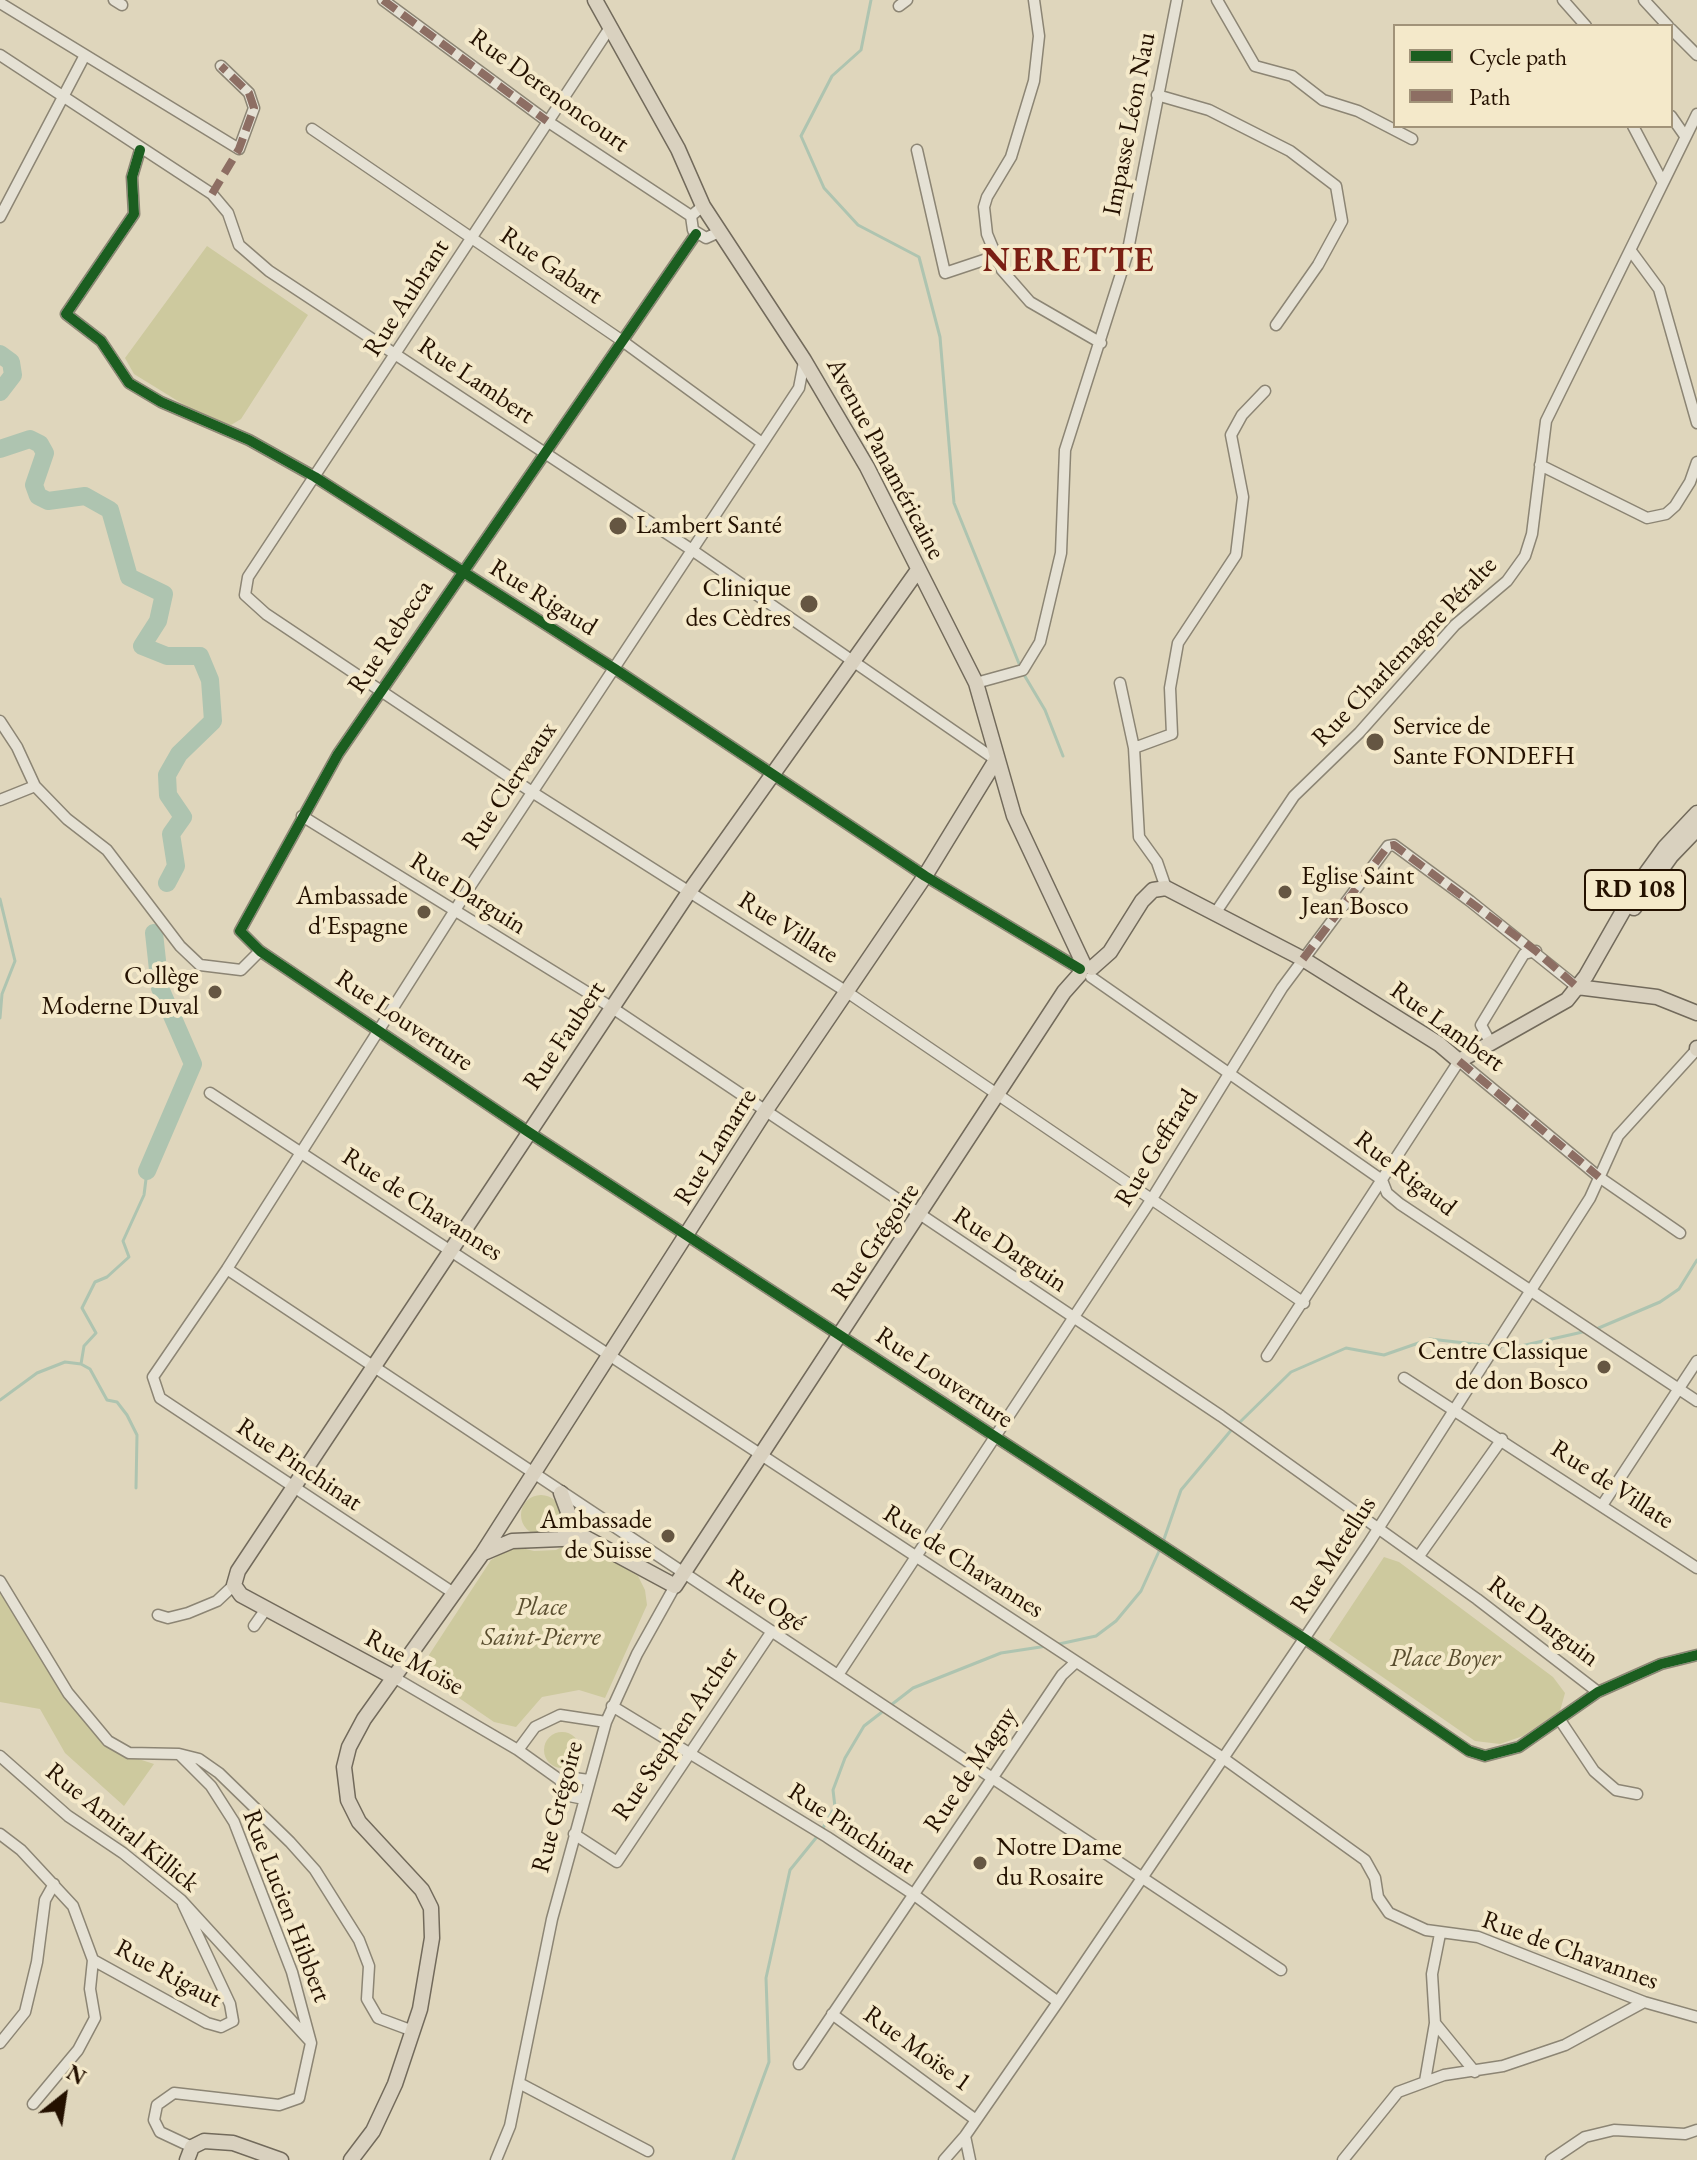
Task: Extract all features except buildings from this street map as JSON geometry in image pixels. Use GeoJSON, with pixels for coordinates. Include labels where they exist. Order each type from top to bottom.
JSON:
{"type":"FeatureCollection","features":[{"type":"Feature","properties":{"kind":"main road","name":"Avenue Panaméricaine"},"geometry":{"type":"LineString","coordinates":[[595,0],[678,149],[697,211],[719,232],[804,360],[867,467],[976,683],[1014,816],[1086,970]]}},
{"type":"Feature","properties":{"kind":"main road","name":"Rue Faubert"},"geometry":{"type":"LineString","coordinates":[[238,1590],[238,1571],[376,1368],[527,1131],[689,892],[918,570]]}},
{"type":"Feature","properties":{"kind":"main road","name":"Rue Lamarre"},"geometry":{"type":"LineString","coordinates":[[351,2160],[373,2131],[395,2084],[413,2031],[428,1978],[431,1908],[422,1890],[359,1822],[344,1784],[349,1747],[364,1719],[482,1554],[764,1113],[925,876],[996,760]]}},
{"type":"Feature","properties":{"kind":"main road","name":"RD 108"},"geometry":{"type":"LineString","coordinates":[[1581,982],[1639,883],[1665,847],[1697,813]]}},
{"type":"Feature","properties":{"kind":"main road","name":"RD 108"},"geometry":{"type":"LineString","coordinates":[[1459,1061],[1556,1010],[1596,970],[1653,879],[1697,829]]}},
{"type":"Feature","properties":{"kind":"main road","name":"Rue Lambert"},"geometry":{"type":"LineString","coordinates":[[1166,888],[1303,959],[1428,1037],[1459,1061]]}},
{"type":"Feature","properties":{"kind":"main road","name":"Rue Grégoire"},"geometry":{"type":"LineString","coordinates":[[675,1586],[1064,992],[1110,952],[1142,901],[1153,890],[1166,888]]}},
{"type":"Feature","properties":{"kind":"main road"},"geometry":{"type":"LineString","coordinates":[[1581,982],[1657,997],[1696,1015]]}},
{"type":"Feature","properties":{"kind":"main road"},"geometry":{"type":"LineString","coordinates":[[561,1493],[571,1520],[563,1538]]}},
{"type":"Feature","properties":{"kind":"main road"},"geometry":{"type":"LineString","coordinates":[[516,1500],[513,1520],[525,1541]]}},
{"type":"Feature","properties":{"kind":"main road"},"geometry":{"type":"LineString","coordinates":[[482,1554],[506,1542],[563,1538],[594,1540],[675,1586]]}},
{"type":"Feature","properties":{"kind":"main road","name":"Rue Moïse"},"geometry":{"type":"LineString","coordinates":[[238,1590],[266,1609],[395,1678]]}},
{"type":"Feature","properties":{"kind":"main road"},"geometry":{"type":"LineString","coordinates":[[190,2154],[204,2141],[219,2141],[281,2160]]}},
{"type":"Feature","properties":{"kind":"street","name":"Rue Derenoncourt"},"geometry":{"type":"LineString","coordinates":[[383,0],[547,121],[697,211]]}},
{"type":"Feature","properties":{"kind":"street"},"geometry":{"type":"LineString","coordinates":[[1034,0],[1039,36],[1034,81],[1011,157],[984,207],[987,234],[1002,270],[1030,302],[1101,343]]}},
{"type":"Feature","properties":{"kind":"street","name":"Impasse Léon Nau"},"geometry":{"type":"LineString","coordinates":[[976,683],[1023,670],[1040,642],[1061,553],[1065,450],[1127,255],[1177,0]]}},
{"type":"Feature","properties":{"kind":"street"},"geometry":{"type":"LineString","coordinates":[[1217,0],[1255,66],[1292,76],[1323,100],[1358,111],[1412,139]]}},
{"type":"Feature","properties":{"kind":"street"},"geometry":{"type":"LineString","coordinates":[[1563,0],[1584,24]]}},
{"type":"Feature","properties":{"kind":"street"},"geometry":{"type":"LineString","coordinates":[[1644,0],[1667,24]]}},
{"type":"Feature","properties":{"kind":"street"},"geometry":{"type":"LineString","coordinates":[[0,3],[239,149],[254,108],[249,93],[221,66]]}},
{"type":"Feature","properties":{"kind":"street","name":"Rue Aubrant"},"geometry":{"type":"LineString","coordinates":[[245,595],[248,577],[611,26]]}},
{"type":"Feature","properties":{"kind":"street"},"geometry":{"type":"LineString","coordinates":[[1673,30],[1697,55]]}},
{"type":"Feature","properties":{"kind":"street","name":"Rue Lambert"},"geometry":{"type":"LineString","coordinates":[[0,55],[140,150],[212,194],[228,213],[239,245],[252,259],[692,550],[996,760]]}},
{"type":"Feature","properties":{"kind":"street"},"geometry":{"type":"LineString","coordinates":[[0,217],[85,55]]}},
{"type":"Feature","properties":{"kind":"street"},"geometry":{"type":"LineString","coordinates":[[1157,95],[1209,110],[1290,151],[1336,186],[1342,221],[1318,265],[1276,325]]}},
{"type":"Feature","properties":{"kind":"street","name":"Rue Charlemagne Péralte"},"geometry":{"type":"LineString","coordinates":[[1216,912],[1294,796],[1369,722],[1462,618],[1495,592],[1517,568],[1532,534],[1543,435],[1555,399],[1697,114]]}},
{"type":"Feature","properties":{"kind":"street"},"geometry":{"type":"LineString","coordinates":[[1673,119],[1685,136]]}},
{"type":"Feature","properties":{"kind":"street"},"geometry":{"type":"LineString","coordinates":[[1634,128],[1663,183]]}},
{"type":"Feature","properties":{"kind":"street","name":"Rue Gabart"},"geometry":{"type":"LineString","coordinates":[[312,129],[621,340],[762,443]]}},
{"type":"Feature","properties":{"kind":"street","name":"Rue Rigaud"},"geometry":{"type":"LineString","coordinates":[[140,150],[132,177],[134,214],[66,314],[101,341],[129,383],[161,402],[249,440],[315,477],[615,669],[925,876],[1086,970],[1242,1084],[1382,1180],[1387,1193],[1400,1204],[1697,1401]]}},
{"type":"Feature","properties":{"kind":"street"},"geometry":{"type":"LineString","coordinates":[[917,150],[945,273],[996,256]]}},
{"type":"Feature","properties":{"kind":"street"},"geometry":{"type":"LineString","coordinates":[[697,211],[691,226],[696,234],[706,238],[719,232]]}},
{"type":"Feature","properties":{"kind":"street","name":"Rue Rebecca"},"geometry":{"type":"LineString","coordinates":[[247,915],[302,816],[381,691],[696,234]]}},
{"type":"Feature","properties":{"kind":"street"},"geometry":{"type":"LineString","coordinates":[[1631,251],[1659,289],[1697,423]]}},
{"type":"Feature","properties":{"kind":"street","name":"Rue Clerveaux"},"geometry":{"type":"LineString","coordinates":[[160,1398],[153,1377],[227,1269],[454,911],[799,388],[804,360]]}},
{"type":"Feature","properties":{"kind":"street"},"geometry":{"type":"LineString","coordinates":[[1134,748],[1172,734],[1170,688],[1178,643],[1236,555],[1243,497],[1231,435],[1242,415],[1265,391]]}},
{"type":"Feature","properties":{"kind":"street"},"geometry":{"type":"LineString","coordinates":[[1540,465],[1647,518],[1666,514],[1675,506],[1690,482],[1697,462]]}},
{"type":"Feature","properties":{"kind":"street","name":"Rue Villate"},"geometry":{"type":"LineString","coordinates":[[245,595],[266,614],[532,792],[847,992],[1153,1197],[1304,1303]]}},
{"type":"Feature","properties":{"kind":"street"},"geometry":{"type":"LineString","coordinates":[[1120,683],[1134,748],[1139,837],[1157,862],[1166,888]]}},
{"type":"Feature","properties":{"kind":"street"},"geometry":{"type":"LineString","coordinates":[[0,721],[17,747],[35,786],[67,819],[107,850],[180,946],[200,965],[241,970],[260,951]]}},
{"type":"Feature","properties":{"kind":"street"},"geometry":{"type":"LineString","coordinates":[[0,800],[35,786]]}},
{"type":"Feature","properties":{"kind":"street","name":"Rue Darguin"},"geometry":{"type":"LineString","coordinates":[[302,816],[611,1007],[764,1113],[1250,1436],[1419,1556],[1598,1692]]}},
{"type":"Feature","properties":{"kind":"street","name":"Rue Geffrard"},"geometry":{"type":"LineString","coordinates":[[838,1675],[1153,1197],[1303,959],[1388,846],[1394,845],[1581,982]]}},
{"type":"Feature","properties":{"kind":"street","name":"Rue Louverture"},"geometry":{"type":"LineString","coordinates":[[247,915],[240,931],[260,951],[527,1131],[1305,1639],[1469,1751],[1485,1756],[1519,1747],[1560,1720]]}},
{"type":"Feature","properties":{"kind":"street"},"geometry":{"type":"LineString","coordinates":[[1491,1044],[1481,1025],[1524,954],[1536,951]]}},
{"type":"Feature","properties":{"kind":"street","name":"Rue Metellus"},"geometry":{"type":"LineString","coordinates":[[944,2160],[965,2136],[1058,2002],[1305,1639],[1590,1198],[1618,1136],[1697,1049]]}},
{"type":"Feature","properties":{"kind":"street"},"geometry":{"type":"LineString","coordinates":[[1267,1356],[1459,1061]]}},
{"type":"Feature","properties":{"kind":"street","name":"Rue Lambert"},"geometry":{"type":"LineString","coordinates":[[1459,1061],[1599,1177],[1680,1233]]}},
{"type":"Feature","properties":{"kind":"street","name":"Rue de Chavannes"},"geometry":{"type":"LineString","coordinates":[[210,1093],[1223,1758],[1365,1860],[1375,1878],[1378,1897],[1389,1913],[1404,1923],[1440,1934],[1478,1937],[1644,2002],[1697,2017]]}},
{"type":"Feature","properties":{"kind":"street","name":"Rue Ogé"},"geometry":{"type":"LineString","coordinates":[[227,1269],[532,1475],[1281,1970]]}},
{"type":"Feature","properties":{"kind":"street"},"geometry":{"type":"LineString","coordinates":[[1603,1504],[1697,1361]]}},
{"type":"Feature","properties":{"kind":"street"},"geometry":{"type":"LineString","coordinates":[[1404,1378],[1502,1439],[1419,1556]]}},
{"type":"Feature","properties":{"kind":"street","name":"Rue Pinchinat"},"geometry":{"type":"LineString","coordinates":[[160,1398],[455,1594]]}},
{"type":"Feature","properties":{"kind":"street","name":"Rue de Villate"},"geometry":{"type":"LineString","coordinates":[[1502,1439],[1697,1568]]}},
{"type":"Feature","properties":{"kind":"street"},"geometry":{"type":"LineString","coordinates":[[0,1581],[68,1693],[108,1741],[129,1753],[179,1754],[199,1759],[219,1773],[315,1870],[359,1940],[369,1966],[367,1999],[378,2018],[413,2031]]}},
{"type":"Feature","properties":{"kind":"street","name":"Rue Grégoire"},"geometry":{"type":"LineString","coordinates":[[496,2160],[510,2126],[552,1919],[606,1722],[675,1586]]}},
{"type":"Feature","properties":{"kind":"street"},"geometry":{"type":"LineString","coordinates":[[158,1615],[168,1618],[188,1613],[238,1590]]}},
{"type":"Feature","properties":{"kind":"street"},"geometry":{"type":"LineString","coordinates":[[254,1626],[266,1609]]}},
{"type":"Feature","properties":{"kind":"street","name":"Rue Stephen Archer"},"geometry":{"type":"LineString","coordinates":[[574,1834],[617,1862],[772,1631]]}},
{"type":"Feature","properties":{"kind":"street"},"geometry":{"type":"LineString","coordinates":[[1637,1794],[1616,1790],[1604,1781],[1560,1720],[1598,1692],[1661,1664],[1697,1655]]}},
{"type":"Feature","properties":{"kind":"street","name":"Rue de Magny"},"geometry":{"type":"LineString","coordinates":[[799,2064],[1062,1675],[1076,1662]]}},
{"type":"Feature","properties":{"kind":"street","name":"Rue Moïse"},"geometry":{"type":"LineString","coordinates":[[395,1678],[518,1750],[560,1780],[563,1791],[569,1796],[584,1799]]}},
{"type":"Feature","properties":{"kind":"street","name":"Rue Pinchinat"},"geometry":{"type":"LineString","coordinates":[[612,1706],[810,1826],[913,1894],[1058,2002]]}},
{"type":"Feature","properties":{"kind":"street"},"geometry":{"type":"LineString","coordinates":[[518,1750],[535,1727],[560,1715],[606,1722]]}},
{"type":"Feature","properties":{"kind":"street","name":"Rue Lucien Hibbert"},"geometry":{"type":"LineString","coordinates":[[179,1754],[211,1786],[234,1822],[292,1972],[311,2043]]}},
{"type":"Feature","properties":{"kind":"street","name":"Rue Amiral Killick"},"geometry":{"type":"LineString","coordinates":[[0,1756],[68,1816],[123,1853],[181,1900],[311,2043]]}},
{"type":"Feature","properties":{"kind":"street"},"geometry":{"type":"LineString","coordinates":[[560,1780],[566,1777],[589,1780]]}},
{"type":"Feature","properties":{"kind":"street"},"geometry":{"type":"LineString","coordinates":[[0,1834],[73,1906],[93,1960],[90,1989],[95,2018],[78,2050],[33,2104]]}},
{"type":"Feature","properties":{"kind":"street"},"geometry":{"type":"LineString","coordinates":[[0,2043],[25,2012],[37,1962],[45,1900],[54,1884]]}},
{"type":"Feature","properties":{"kind":"street","name":"Rue Rigaut"},"geometry":{"type":"LineString","coordinates":[[93,1960],[207,2023],[221,2027],[233,2021],[230,2004],[181,1900]]}},
{"type":"Feature","properties":{"kind":"street"},"geometry":{"type":"LineString","coordinates":[[1425,2081],[1435,2023],[1432,1974],[1440,1934]]}},
{"type":"Feature","properties":{"kind":"street"},"geometry":{"type":"LineString","coordinates":[[1343,2160],[1398,2092],[1425,2081],[1475,2072],[1565,2045],[1644,2002]]}},
{"type":"Feature","properties":{"kind":"street","name":"Rue Moïse 1"},"geometry":{"type":"LineString","coordinates":[[832,2014],[976,2120]]}},
{"type":"Feature","properties":{"kind":"street"},"geometry":{"type":"LineString","coordinates":[[1435,2023],[1460,2049],[1475,2072]]}},
{"type":"Feature","properties":{"kind":"street"},"geometry":{"type":"LineString","coordinates":[[190,2154],[160,2132],[154,2120],[157,2105],[174,2093],[279,2105],[299,2098],[311,2043]]}},
{"type":"Feature","properties":{"kind":"street"},"geometry":{"type":"LineString","coordinates":[[519,2083],[648,2151]]}},
{"type":"Feature","properties":{"kind":"street"},"geometry":{"type":"LineString","coordinates":[[1551,2160],[1585,2137],[1614,2130],[1685,2134],[1697,2130]]}},
{"type":"Feature","properties":{"kind":"street"},"geometry":{"type":"LineString","coordinates":[[965,2136],[970,2160]]}},
{"type":"Feature","properties":{"kind":"green space"},"geometry":{"type":"Polygon","coordinates":[[[207,246],[308,315],[241,419],[231,425],[207,419],[134,374],[125,358],[207,246]]]}},
{"type":"Feature","properties":{"kind":"green space"},"geometry":{"type":"Polygon","coordinates":[[[541,1495],[555,1501],[561,1515],[555,1529],[541,1535],[527,1529],[521,1515],[527,1501],[541,1495]]]}},
{"type":"Feature","properties":{"kind":"green space","name":"Place Saint-Pierre"},"geometry":{"type":"Polygon","coordinates":[[[571,1542],[589,1547],[638,1576],[645,1590],[647,1605],[605,1698],[579,1690],[542,1697],[516,1727],[494,1722],[427,1676],[429,1655],[491,1560],[514,1546],[534,1551],[556,1550],[571,1542]]]}},
{"type":"Feature","properties":{"kind":"green space","name":"Place Boyer"},"geometry":{"type":"Polygon","coordinates":[[[1384,1557],[1399,1562],[1553,1677],[1565,1693],[1560,1711],[1523,1736],[1500,1744],[1475,1741],[1329,1640],[1384,1557]]]}},
{"type":"Feature","properties":{"kind":"green space"},"geometry":{"type":"Polygon","coordinates":[[[0,1590],[39,1656],[84,1721],[117,1752],[154,1764],[124,1806],[65,1753],[40,1709],[0,1702],[0,1590]]]}},
{"type":"Feature","properties":{"kind":"green space"},"geometry":{"type":"Polygon","coordinates":[[[562,1732],[575,1737],[580,1750],[575,1763],[562,1768],[549,1763],[544,1750],[549,1737],[562,1732]]]}},
{"type":"Feature","properties":{"kind":"waterway"},"geometry":{"type":"LineString","coordinates":[[871,0],[861,50],[832,76],[801,136],[824,188],[858,225],[919,257],[940,337],[954,503],[1020,666]]}},
{"type":"Feature","properties":{"kind":"waterway"},"geometry":{"type":"LineString","coordinates":[[0,354],[11,362],[13,375],[0,392]]}},
{"type":"Feature","properties":{"kind":"waterway"},"geometry":{"type":"LineString","coordinates":[[0,449],[30,439],[40,444],[45,453],[34,485],[38,496],[48,501],[85,496],[110,510],[129,577],[164,594],[158,621],[142,646],[167,656],[200,656],[210,680],[213,721],[179,754],[167,775],[168,795],[183,817],[171,834],[176,866],[167,883]]}},
{"type":"Feature","properties":{"kind":"waterway"},"geometry":{"type":"LineString","coordinates":[[1023,673],[1045,710],[1063,756]]}},
{"type":"Feature","properties":{"kind":"waterway"},"geometry":{"type":"LineString","coordinates":[[0,899],[15,961],[2,994],[0,1018]]}},
{"type":"Feature","properties":{"kind":"waterway"},"geometry":{"type":"LineString","coordinates":[[147,1171],[193,1064],[160,988],[154,933]]}},
{"type":"Feature","properties":{"kind":"waterway"},"geometry":{"type":"LineString","coordinates":[[136,1488],[137,1435],[117,1402],[107,1400],[90,1369],[81,1364],[84,1346],[96,1333],[82,1308],[95,1282],[107,1277],[129,1257],[123,1241],[144,1195],[147,1171]]}},
{"type":"Feature","properties":{"kind":"waterway"},"geometry":{"type":"LineString","coordinates":[[1594,1330],[1660,1302],[1679,1289],[1697,1260]]}},
{"type":"Feature","properties":{"kind":"waterway"},"geometry":{"type":"LineString","coordinates":[[1500,1346],[1521,1346],[1587,1331]]}},
{"type":"Feature","properties":{"kind":"waterway"},"geometry":{"type":"LineString","coordinates":[[1239,1423],[1291,1372],[1346,1348],[1384,1355],[1430,1339],[1492,1346]]}},
{"type":"Feature","properties":{"kind":"waterway"},"geometry":{"type":"LineString","coordinates":[[0,1400],[37,1373],[65,1362],[81,1364]]}},
{"type":"Feature","properties":{"kind":"waterway"},"geometry":{"type":"LineString","coordinates":[[1163,1542],[1181,1490],[1233,1428]]}},
{"type":"Feature","properties":{"kind":"waterway"},"geometry":{"type":"LineString","coordinates":[[1059,1644],[1096,1636],[1116,1621],[1141,1591],[1160,1549]]}},
{"type":"Feature","properties":{"kind":"waterway"},"geometry":{"type":"LineString","coordinates":[[733,2160],[769,2062],[766,1978],[790,1870],[820,1833],[835,1807],[833,1790],[845,1758],[864,1726],[913,1688],[1001,1653],[1047,1646]]}},
{"type":"Feature","properties":{"kind":"marked path"},"geometry":{"type":"LineString","coordinates":[[383,0],[547,121]]}},
{"type":"Feature","properties":{"kind":"marked path"},"geometry":{"type":"LineString","coordinates":[[212,194],[239,149],[254,108],[249,93],[221,66]]}},
{"type":"Feature","properties":{"kind":"marked path"},"geometry":{"type":"LineString","coordinates":[[1303,959],[1388,846],[1394,845],[1536,951],[1577,987]]}},
{"type":"Feature","properties":{"kind":"marked path"},"geometry":{"type":"LineString","coordinates":[[1459,1061],[1599,1177]]}},
{"type":"Feature","properties":{"kind":"cycle path"},"geometry":{"type":"LineString","coordinates":[[140,150],[132,177],[134,214],[66,314],[101,341],[129,383],[161,402],[249,440],[315,477],[615,669],[925,876],[1080,969]]}},
{"type":"Feature","properties":{"kind":"cycle path"},"geometry":{"type":"LineString","coordinates":[[696,234],[338,754],[240,931],[260,951],[527,1131],[1305,1639],[1469,1751],[1485,1756],[1519,1747],[1598,1692],[1661,1664],[1697,1655]]}},
{"type":"Feature","properties":{"kind":"place","name":"Lambert Santé"},"geometry":{"type":"Point","coordinates":[618,526]}},
{"type":"Feature","properties":{"kind":"place","name":"Clinique des Cèdres"},"geometry":{"type":"Point","coordinates":[809,604]}},
{"type":"Feature","properties":{"kind":"place","name":"Service de Sante FONDEFH"},"geometry":{"type":"Point","coordinates":[1375,742]}},
{"type":"Feature","properties":{"kind":"place","name":"Eglise Saint Jean Bosco"},"geometry":{"type":"Point","coordinates":[1285,892]}},
{"type":"Feature","properties":{"kind":"place","name":"Ambassade d'Espagne"},"geometry":{"type":"Point","coordinates":[424,912]}},
{"type":"Feature","properties":{"kind":"place","name":"Collège Moderne Duval"},"geometry":{"type":"Point","coordinates":[215,992]}},
{"type":"Feature","properties":{"kind":"place","name":"Centre Classique de don Bosco"},"geometry":{"type":"Point","coordinates":[1604,1367]}},
{"type":"Feature","properties":{"kind":"place","name":"Ambassade de Suisse"},"geometry":{"type":"Point","coordinates":[668,1536]}},
{"type":"Feature","properties":{"kind":"place","name":"Notre Dame du Rosaire"},"geometry":{"type":"Point","coordinates":[980,1863]}},
{"type":"Feature","properties":{"kind":"district","name":"NERETTE"},"geometry":{"type":"Point","coordinates":[1069,262]}}]}
